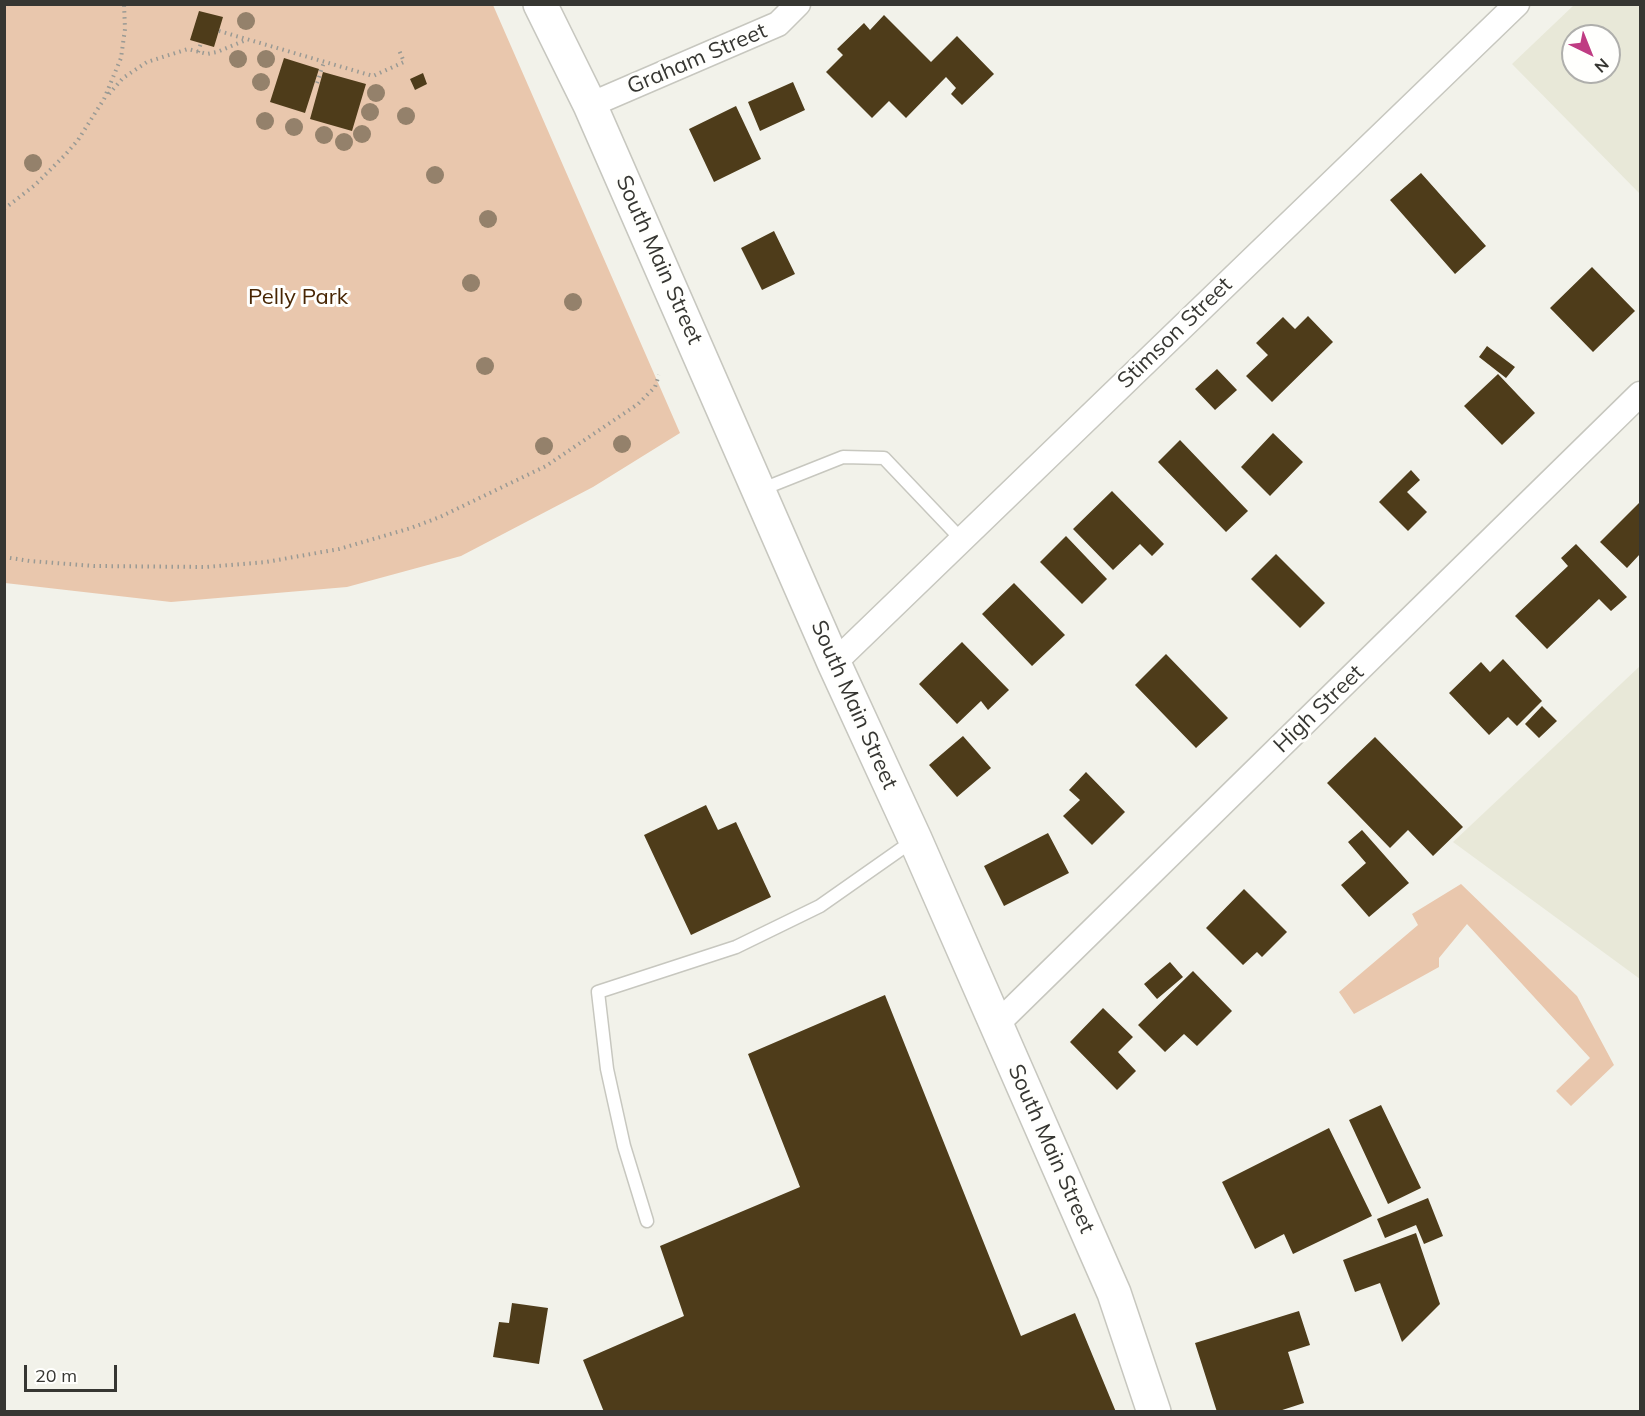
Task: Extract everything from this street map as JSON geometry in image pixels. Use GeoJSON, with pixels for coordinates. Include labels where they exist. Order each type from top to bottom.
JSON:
{"type":"FeatureCollection","features":[{"type":"Feature","properties":{"kind":"main road","name":"South Main Street"},"geometry":{"type":"LineString","coordinates":[[540,4],[590,105],[834,663],[915,839],[1114,1293],[1154,1412]]}},
{"type":"Feature","properties":{"kind":"street","name":"Graham Street"},"geometry":{"type":"LineString","coordinates":[[590,105],[778,24],[798,4]]}},
{"type":"Feature","properties":{"kind":"street","name":"Stimson Street"},"geometry":{"type":"LineString","coordinates":[[834,663],[1517,4]]}},
{"type":"Feature","properties":{"kind":"street","name":"High Street"},"geometry":{"type":"LineString","coordinates":[[996,1025],[1641,393]]}},
{"type":"Feature","properties":{"kind":"lane"},"geometry":{"type":"LineString","coordinates":[[760,490],[843,457],[884,458],[961,539]]}},
{"type":"Feature","properties":{"kind":"lane"},"geometry":{"type":"LineString","coordinates":[[647,1221],[624,1146],[608,1069],[598,992],[736,947],[819,906],[915,839]]}},
{"type":"Feature","properties":{"kind":"path"},"geometry":{"type":"LineString","coordinates":[[104,99],[121,58],[125,29],[124,4]]}},
{"type":"Feature","properties":{"kind":"path"},"geometry":{"type":"LineString","coordinates":[[219,31],[373,76],[404,62],[399,50]]}},
{"type":"Feature","properties":{"kind":"path"},"geometry":{"type":"LineString","coordinates":[[4,209],[35,185],[65,155],[78,140],[104,99],[123,78],[147,62],[178,50],[188,49],[207,54],[246,39]]}},
{"type":"Feature","properties":{"kind":"path"},"geometry":{"type":"LineString","coordinates":[[198,52],[201,43]]}},
{"type":"Feature","properties":{"kind":"path"},"geometry":{"type":"LineString","coordinates":[[317,82],[324,62]]}},
{"type":"Feature","properties":{"kind":"path"},"geometry":{"type":"LineString","coordinates":[[4,557],[94,566],[206,567],[275,560],[349,546],[440,517],[546,466],[638,404],[655,387],[659,375]]}},
{"type":"Feature","properties":{"kind":"shaded area"},"geometry":{"type":"Polygon","coordinates":[[[1574,5],[1640,5],[1640,194],[1512,64],[1574,5]]]}},
{"type":"Feature","properties":{"kind":"shaded area"},"geometry":{"type":"Polygon","coordinates":[[[1640,666],[1640,979],[1453,842],[1640,666]]]}},
{"type":"Feature","properties":{"kind":"green space","name":"Pelly Park"},"geometry":{"type":"Polygon","coordinates":[[[5,5],[493,5],[680,433],[593,487],[461,556],[347,587],[171,602],[5,583],[5,5]]]}},
{"type":"Feature","properties":{"kind":"green space"},"geometry":{"type":"Polygon","coordinates":[[[1461,884],[1577,996],[1614,1065],[1571,1106],[1556,1091],[1590,1058],[1467,924],[1439,958],[1439,967],[1354,1014],[1339,992],[1418,925],[1412,914],[1461,884]]]}},
{"type":"Feature","properties":{"kind":"building"},"geometry":{"type":"Polygon","coordinates":[[[199,11],[223,17],[214,47],[190,40],[199,11]]]}},
{"type":"Feature","properties":{"kind":"building"},"geometry":{"type":"Polygon","coordinates":[[[884,15],[931,62],[957,36],[994,74],[962,105],[951,94],[956,88],[946,77],[906,118],[889,101],[872,118],[826,72],[843,55],[837,49],[864,23],[870,30],[884,15]]]}},
{"type":"Feature","properties":{"kind":"building"},"geometry":{"type":"Polygon","coordinates":[[[284,58],[319,69],[305,113],[270,102],[284,58]]]}},
{"type":"Feature","properties":{"kind":"building"},"geometry":{"type":"Polygon","coordinates":[[[323,72],[366,84],[352,131],[310,119],[323,72]]]}},
{"type":"Feature","properties":{"kind":"building"},"geometry":{"type":"Polygon","coordinates":[[[423,73],[427,84],[415,90],[410,79],[423,73]]]}},
{"type":"Feature","properties":{"kind":"building"},"geometry":{"type":"Polygon","coordinates":[[[793,82],[805,110],[760,131],[748,102],[793,82]]]}},
{"type":"Feature","properties":{"kind":"building"},"geometry":{"type":"Polygon","coordinates":[[[736,106],[761,159],[714,182],[689,129],[736,106]]]}},
{"type":"Feature","properties":{"kind":"building"},"geometry":{"type":"Polygon","coordinates":[[[1421,173],[1486,246],[1455,274],[1390,200],[1421,173]]]}},
{"type":"Feature","properties":{"kind":"building"},"geometry":{"type":"Polygon","coordinates":[[[774,231],[795,274],[762,290],[741,248],[774,231]]]}},
{"type":"Feature","properties":{"kind":"building"},"geometry":{"type":"Polygon","coordinates":[[[1592,267],[1635,311],[1593,352],[1550,308],[1592,267]]]}},
{"type":"Feature","properties":{"kind":"building"},"geometry":{"type":"Polygon","coordinates":[[[1308,316],[1333,342],[1272,402],[1246,376],[1268,355],[1256,343],[1283,317],[1295,329],[1308,316]]]}},
{"type":"Feature","properties":{"kind":"building"},"geometry":{"type":"Polygon","coordinates":[[[1487,346],[1515,367],[1506,378],[1479,357],[1487,346]]]}},
{"type":"Feature","properties":{"kind":"building"},"geometry":{"type":"Polygon","coordinates":[[[1217,369],[1237,390],[1215,410],[1195,389],[1217,369]]]}},
{"type":"Feature","properties":{"kind":"building"},"geometry":{"type":"Polygon","coordinates":[[[1498,374],[1535,413],[1502,445],[1464,406],[1498,374]]]}},
{"type":"Feature","properties":{"kind":"building"},"geometry":{"type":"Polygon","coordinates":[[[1273,433],[1303,462],[1270,496],[1241,467],[1273,433]]]}},
{"type":"Feature","properties":{"kind":"building"},"geometry":{"type":"Polygon","coordinates":[[[1180,440],[1248,511],[1226,532],[1158,462],[1180,440]]]}},
{"type":"Feature","properties":{"kind":"building"},"geometry":{"type":"Polygon","coordinates":[[[1411,470],[1420,480],[1407,492],[1427,512],[1408,531],[1379,502],[1411,470]]]}},
{"type":"Feature","properties":{"kind":"building"},"geometry":{"type":"Polygon","coordinates":[[[1112,491],[1164,544],[1152,556],[1140,544],[1113,570],[1073,529],[1112,491]]]}},
{"type":"Feature","properties":{"kind":"building"},"geometry":{"type":"Polygon","coordinates":[[[1640,502],[1640,554],[1627,568],[1600,542],[1640,502]]]}},
{"type":"Feature","properties":{"kind":"building"},"geometry":{"type":"Polygon","coordinates":[[[1066,536],[1107,579],[1082,604],[1040,562],[1066,536]]]}},
{"type":"Feature","properties":{"kind":"building"},"geometry":{"type":"Polygon","coordinates":[[[1576,544],[1627,597],[1611,611],[1599,599],[1547,649],[1515,616],[1568,566],[1561,558],[1576,544]]]}},
{"type":"Feature","properties":{"kind":"building"},"geometry":{"type":"Polygon","coordinates":[[[1276,554],[1325,603],[1300,628],[1251,579],[1276,554]]]}},
{"type":"Feature","properties":{"kind":"building"},"geometry":{"type":"Polygon","coordinates":[[[1014,583],[1065,635],[1032,666],[982,614],[1014,583]]]}},
{"type":"Feature","properties":{"kind":"building"},"geometry":{"type":"Polygon","coordinates":[[[962,642],[1009,690],[988,710],[981,701],[957,724],[919,684],[962,642]]]}},
{"type":"Feature","properties":{"kind":"building"},"geometry":{"type":"Polygon","coordinates":[[[1166,654],[1228,718],[1196,748],[1135,685],[1166,654]]]}},
{"type":"Feature","properties":{"kind":"building"},"geometry":{"type":"Polygon","coordinates":[[[1503,659],[1542,701],[1517,726],[1508,717],[1489,735],[1449,693],[1481,662],[1490,672],[1503,659]]]}},
{"type":"Feature","properties":{"kind":"building"},"geometry":{"type":"Polygon","coordinates":[[[1542,706],[1557,721],[1539,738],[1525,724],[1542,706]]]}},
{"type":"Feature","properties":{"kind":"building"},"geometry":{"type":"Polygon","coordinates":[[[963,736],[991,768],[957,797],[929,765],[963,736]]]}},
{"type":"Feature","properties":{"kind":"building"},"geometry":{"type":"Polygon","coordinates":[[[1375,737],[1463,827],[1433,856],[1408,830],[1390,848],[1327,783],[1375,737]]]}},
{"type":"Feature","properties":{"kind":"building"},"geometry":{"type":"Polygon","coordinates":[[[1086,772],[1125,812],[1092,845],[1063,816],[1080,800],[1069,790],[1086,772]]]}},
{"type":"Feature","properties":{"kind":"building"},"geometry":{"type":"Polygon","coordinates":[[[706,805],[718,830],[736,822],[771,897],[691,935],[644,835],[706,805]]]}},
{"type":"Feature","properties":{"kind":"building"},"geometry":{"type":"Polygon","coordinates":[[[1362,830],[1409,883],[1369,917],[1341,885],[1366,863],[1348,842],[1362,830]]]}},
{"type":"Feature","properties":{"kind":"building"},"geometry":{"type":"Polygon","coordinates":[[[1048,833],[1069,873],[1004,906],[984,866],[1048,833]]]}},
{"type":"Feature","properties":{"kind":"building"},"geometry":{"type":"Polygon","coordinates":[[[1244,889],[1287,932],[1262,957],[1257,952],[1243,965],[1206,928],[1244,889]]]}},
{"type":"Feature","properties":{"kind":"building"},"geometry":{"type":"Polygon","coordinates":[[[1170,962],[1183,977],[1157,999],[1144,984],[1170,962]]]}},
{"type":"Feature","properties":{"kind":"building"},"geometry":{"type":"Polygon","coordinates":[[[1193,971],[1232,1011],[1197,1046],[1184,1034],[1165,1052],[1138,1025],[1193,971]]]}},
{"type":"Feature","properties":{"kind":"building"},"geometry":{"type":"Polygon","coordinates":[[[885,995],[1021,1336],[1075,1313],[1116,1412],[604,1412],[583,1360],[684,1316],[660,1246],[800,1187],[748,1054],[885,995]]]}},
{"type":"Feature","properties":{"kind":"building"},"geometry":{"type":"Polygon","coordinates":[[[1103,1008],[1133,1037],[1118,1052],[1136,1071],[1117,1090],[1070,1042],[1103,1008]]]}},
{"type":"Feature","properties":{"kind":"building"},"geometry":{"type":"Polygon","coordinates":[[[1381,1105],[1421,1188],[1388,1204],[1349,1120],[1381,1105]]]}},
{"type":"Feature","properties":{"kind":"building"},"geometry":{"type":"Polygon","coordinates":[[[1329,1128],[1372,1216],[1293,1254],[1284,1234],[1255,1249],[1222,1182],[1329,1128]]]}},
{"type":"Feature","properties":{"kind":"building"},"geometry":{"type":"Polygon","coordinates":[[[1428,1198],[1443,1236],[1424,1244],[1416,1225],[1385,1238],[1377,1219],[1428,1198]]]}},
{"type":"Feature","properties":{"kind":"building"},"geometry":{"type":"Polygon","coordinates":[[[1416,1233],[1440,1304],[1402,1342],[1380,1283],[1355,1292],[1343,1260],[1416,1233]]]}},
{"type":"Feature","properties":{"kind":"building"},"geometry":{"type":"Polygon","coordinates":[[[512,1303],[548,1308],[539,1364],[493,1357],[499,1322],[509,1323],[512,1303]]]}},
{"type":"Feature","properties":{"kind":"building"},"geometry":{"type":"Polygon","coordinates":[[[1299,1311],[1310,1345],[1288,1352],[1304,1403],[1276,1412],[1217,1412],[1195,1343],[1299,1311]]]}}]}
